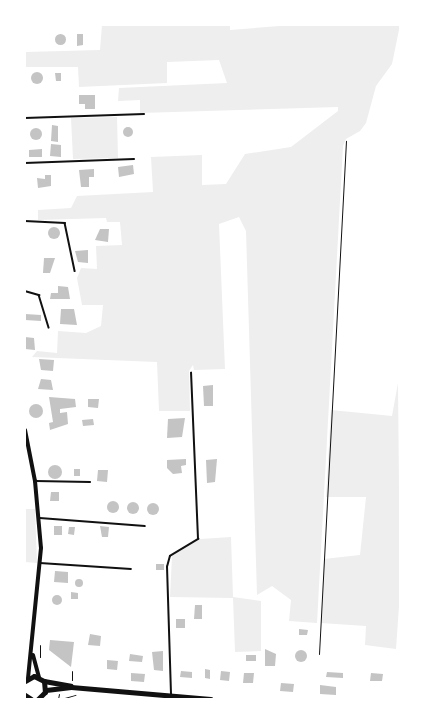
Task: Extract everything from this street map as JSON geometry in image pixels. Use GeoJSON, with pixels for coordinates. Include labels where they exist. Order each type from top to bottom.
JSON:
{"type":"FeatureCollection","features":[{"type":"Feature","properties":{"kind":"main road"},"geometry":{"type":"LineString","coordinates":[[26,680],[39,677],[44,681],[72,687],[210,699]]}},
{"type":"Feature","properties":{"kind":"main road"},"geometry":{"type":"LineString","coordinates":[[44,681],[46,690]]}},
{"type":"Feature","properties":{"kind":"main road"},"geometry":{"type":"LineString","coordinates":[[39,699],[46,690],[72,687]]}},
{"type":"Feature","properties":{"kind":"street"},"geometry":{"type":"LineString","coordinates":[[25,430],[35,481],[40,518],[40,563],[33,655],[26,680]]}},
{"type":"Feature","properties":{"kind":"street"},"geometry":{"type":"LineString","coordinates":[[33,655],[39,677]]}},
{"type":"Feature","properties":{"kind":"lane"},"geometry":{"type":"LineString","coordinates":[[25,118],[144,114]]}},
{"type":"Feature","properties":{"kind":"lane"},"geometry":{"type":"LineString","coordinates":[[25,163],[134,159]]}},
{"type":"Feature","properties":{"kind":"lane"},"geometry":{"type":"LineString","coordinates":[[25,221],[64,222],[75,271]]}},
{"type":"Feature","properties":{"kind":"lane"},"geometry":{"type":"LineString","coordinates":[[25,291],[39,295],[49,327]]}},
{"type":"Feature","properties":{"kind":"lane"},"geometry":{"type":"LineString","coordinates":[[171,696],[167,567],[170,556],[198,539],[191,373]]}},
{"type":"Feature","properties":{"kind":"lane"},"geometry":{"type":"LineString","coordinates":[[35,481],[90,482]]}},
{"type":"Feature","properties":{"kind":"lane"},"geometry":{"type":"LineString","coordinates":[[40,518],[145,526]]}},
{"type":"Feature","properties":{"kind":"lane"},"geometry":{"type":"LineString","coordinates":[[40,563],[131,569]]}},
{"type":"Feature","properties":{"kind":"path"},"geometry":{"type":"LineString","coordinates":[[319,654],[346,141]]}},
{"type":"Feature","properties":{"kind":"path"},"geometry":{"type":"LineString","coordinates":[[40,645],[40,662]]}},
{"type":"Feature","properties":{"kind":"path"},"geometry":{"type":"LineString","coordinates":[[72,671],[72,680]]}},
{"type":"Feature","properties":{"kind":"path"},"geometry":{"type":"LineString","coordinates":[[61,699],[75,695]]}},
{"type":"Feature","properties":{"kind":"shaded area"},"geometry":{"type":"Polygon","coordinates":[[[102,25],[230,25],[230,30],[292,25],[400,25],[392,64],[376,86],[366,123],[360,131],[346,139],[343,146],[317,623],[289,621],[291,600],[272,586],[257,595],[246,231],[239,217],[219,224],[225,369],[194,370],[193,365],[189,371],[190,411],[159,411],[157,362],[32,357],[37,351],[57,353],[58,331],[86,333],[101,326],[103,305],[82,305],[77,278],[81,268],[97,269],[96,246],[122,245],[120,222],[107,222],[106,218],[38,220],[38,210],[71,208],[77,196],[153,192],[151,157],[202,155],[202,185],[226,184],[245,154],[291,147],[338,111],[338,107],[140,113],[140,100],[118,101],[119,88],[227,83],[219,60],[167,62],[167,83],[79,87],[78,67],[25,67],[25,52],[100,50],[102,25]]]}},
{"type":"Feature","properties":{"kind":"shaded area"},"geometry":{"type":"Polygon","coordinates":[[[117,117],[118,158],[73,159],[71,118],[117,117]]]}},
{"type":"Feature","properties":{"kind":"shaded area"},"geometry":{"type":"Polygon","coordinates":[[[398,383],[400,592],[396,649],[365,645],[366,626],[321,623],[324,559],[360,555],[366,497],[326,497],[331,410],[392,416],[398,383]]]}},
{"type":"Feature","properties":{"kind":"shaded area"},"geometry":{"type":"Polygon","coordinates":[[[25,509],[35,509],[37,563],[25,562],[25,509]]]}},
{"type":"Feature","properties":{"kind":"shaded area"},"geometry":{"type":"Polygon","coordinates":[[[231,537],[233,597],[261,601],[261,651],[235,652],[233,598],[170,597],[172,556],[200,539],[231,537]]]}},
{"type":"Feature","properties":{"kind":"building"},"geometry":{"type":"Polygon","coordinates":[[[60,33],[64,35],[66,39],[64,43],[60,45],[56,43],[54,39],[56,35],[60,33]]]}},
{"type":"Feature","properties":{"kind":"building"},"geometry":{"type":"Polygon","coordinates":[[[77,34],[83,34],[83,45],[77,46],[77,34]]]}},
{"type":"Feature","properties":{"kind":"building"},"geometry":{"type":"Polygon","coordinates":[[[35,72],[39,72],[43,78],[39,84],[35,84],[31,80],[31,76],[35,72]]]}},
{"type":"Feature","properties":{"kind":"building"},"geometry":{"type":"Polygon","coordinates":[[[55,73],[61,73],[61,81],[56,81],[55,73]]]}},
{"type":"Feature","properties":{"kind":"building"},"geometry":{"type":"Polygon","coordinates":[[[79,95],[95,95],[95,109],[85,109],[85,104],[79,104],[79,95]]]}},
{"type":"Feature","properties":{"kind":"building"},"geometry":{"type":"Polygon","coordinates":[[[52,125],[58,126],[58,142],[51,141],[52,125]]]}},
{"type":"Feature","properties":{"kind":"building"},"geometry":{"type":"Polygon","coordinates":[[[126,127],[130,127],[132,128],[132,136],[126,137],[123,134],[123,130],[126,127]]]}},
{"type":"Feature","properties":{"kind":"building"},"geometry":{"type":"Polygon","coordinates":[[[34,128],[38,128],[42,134],[38,140],[34,140],[30,136],[30,132],[34,128]]]}},
{"type":"Feature","properties":{"kind":"building"},"geometry":{"type":"Polygon","coordinates":[[[51,144],[61,145],[61,157],[50,156],[51,144]]]}},
{"type":"Feature","properties":{"kind":"building"},"geometry":{"type":"Polygon","coordinates":[[[42,149],[42,157],[29,157],[29,150],[42,149]]]}},
{"type":"Feature","properties":{"kind":"building"},"geometry":{"type":"Polygon","coordinates":[[[133,165],[134,174],[119,177],[118,167],[133,165]]]}},
{"type":"Feature","properties":{"kind":"building"},"geometry":{"type":"Polygon","coordinates":[[[94,169],[94,177],[89,177],[89,187],[81,187],[79,170],[94,169]]]}},
{"type":"Feature","properties":{"kind":"building"},"geometry":{"type":"Polygon","coordinates":[[[45,175],[51,175],[51,186],[38,188],[37,178],[45,179],[45,175]]]}},
{"type":"Feature","properties":{"kind":"building"},"geometry":{"type":"Polygon","coordinates":[[[52,227],[56,227],[60,233],[56,239],[52,239],[48,235],[48,231],[52,227]]]}},
{"type":"Feature","properties":{"kind":"building"},"geometry":{"type":"Polygon","coordinates":[[[100,229],[109,229],[108,242],[95,240],[100,229]]]}},
{"type":"Feature","properties":{"kind":"building"},"geometry":{"type":"Polygon","coordinates":[[[88,250],[88,263],[78,262],[75,251],[88,250]]]}},
{"type":"Feature","properties":{"kind":"building"},"geometry":{"type":"Polygon","coordinates":[[[44,258],[55,258],[50,273],[43,273],[44,258]]]}},
{"type":"Feature","properties":{"kind":"building"},"geometry":{"type":"Polygon","coordinates":[[[58,286],[68,287],[70,299],[50,299],[51,293],[58,293],[58,286]]]}},
{"type":"Feature","properties":{"kind":"building"},"geometry":{"type":"Polygon","coordinates":[[[61,309],[74,309],[77,325],[60,324],[61,309]]]}},
{"type":"Feature","properties":{"kind":"building"},"geometry":{"type":"Polygon","coordinates":[[[25,314],[41,315],[41,321],[25,320],[25,314]]]}},
{"type":"Feature","properties":{"kind":"building"},"geometry":{"type":"Polygon","coordinates":[[[25,337],[34,338],[35,350],[25,349],[25,337]]]}},
{"type":"Feature","properties":{"kind":"building"},"geometry":{"type":"Polygon","coordinates":[[[39,359],[54,360],[53,371],[41,370],[39,359]]]}},
{"type":"Feature","properties":{"kind":"building"},"geometry":{"type":"Polygon","coordinates":[[[41,379],[51,380],[53,390],[38,389],[41,379]]]}},
{"type":"Feature","properties":{"kind":"building"},"geometry":{"type":"Polygon","coordinates":[[[213,385],[213,406],[204,406],[203,386],[213,385]]]}},
{"type":"Feature","properties":{"kind":"building"},"geometry":{"type":"Polygon","coordinates":[[[49,397],[75,399],[76,407],[60,409],[60,413],[67,412],[68,424],[50,430],[49,423],[53,422],[49,397]]]}},
{"type":"Feature","properties":{"kind":"building"},"geometry":{"type":"Polygon","coordinates":[[[88,399],[99,399],[98,408],[88,407],[88,399]]]}},
{"type":"Feature","properties":{"kind":"building"},"geometry":{"type":"Polygon","coordinates":[[[33,404],[39,404],[43,408],[43,414],[39,418],[33,418],[29,414],[29,408],[33,404]]]}},
{"type":"Feature","properties":{"kind":"building"},"geometry":{"type":"Polygon","coordinates":[[[185,418],[182,437],[167,438],[168,419],[185,418]]]}},
{"type":"Feature","properties":{"kind":"building"},"geometry":{"type":"Polygon","coordinates":[[[93,419],[94,425],[83,426],[82,420],[93,419]]]}},
{"type":"Feature","properties":{"kind":"building"},"geometry":{"type":"Polygon","coordinates":[[[186,459],[186,465],[181,466],[182,473],[173,474],[167,468],[167,460],[186,459]]]}},
{"type":"Feature","properties":{"kind":"building"},"geometry":{"type":"Polygon","coordinates":[[[217,459],[215,482],[207,483],[206,460],[217,459]]]}},
{"type":"Feature","properties":{"kind":"building"},"geometry":{"type":"Polygon","coordinates":[[[52,465],[58,465],[62,469],[62,475],[58,479],[52,479],[48,475],[48,469],[52,465]]]}},
{"type":"Feature","properties":{"kind":"building"},"geometry":{"type":"Polygon","coordinates":[[[74,469],[80,469],[80,476],[74,476],[74,469]]]}},
{"type":"Feature","properties":{"kind":"building"},"geometry":{"type":"Polygon","coordinates":[[[98,470],[108,470],[107,482],[97,481],[98,470]]]}},
{"type":"Feature","properties":{"kind":"building"},"geometry":{"type":"Polygon","coordinates":[[[51,492],[59,492],[59,501],[50,501],[51,492]]]}},
{"type":"Feature","properties":{"kind":"building"},"geometry":{"type":"Polygon","coordinates":[[[111,501],[115,501],[119,507],[115,513],[111,513],[107,509],[107,505],[111,501]]]}},
{"type":"Feature","properties":{"kind":"building"},"geometry":{"type":"Polygon","coordinates":[[[131,502],[135,502],[139,508],[135,514],[131,514],[127,510],[127,506],[131,502]]]}},
{"type":"Feature","properties":{"kind":"building"},"geometry":{"type":"Polygon","coordinates":[[[155,503],[158,504],[158,514],[151,515],[148,514],[147,507],[148,504],[155,503]]]}},
{"type":"Feature","properties":{"kind":"building"},"geometry":{"type":"Polygon","coordinates":[[[54,526],[62,526],[62,535],[54,535],[54,526]]]}},
{"type":"Feature","properties":{"kind":"building"},"geometry":{"type":"Polygon","coordinates":[[[100,526],[109,527],[108,537],[102,537],[100,526]]]}},
{"type":"Feature","properties":{"kind":"building"},"geometry":{"type":"Polygon","coordinates":[[[69,527],[75,527],[74,535],[68,534],[69,527]]]}},
{"type":"Feature","properties":{"kind":"building"},"geometry":{"type":"Polygon","coordinates":[[[156,564],[164,564],[164,570],[156,570],[156,564]]]}},
{"type":"Feature","properties":{"kind":"building"},"geometry":{"type":"Polygon","coordinates":[[[55,571],[68,572],[68,583],[54,582],[55,571]]]}},
{"type":"Feature","properties":{"kind":"building"},"geometry":{"type":"Polygon","coordinates":[[[77,579],[81,579],[83,583],[81,587],[77,587],[75,585],[75,581],[77,579]]]}},
{"type":"Feature","properties":{"kind":"building"},"geometry":{"type":"Polygon","coordinates":[[[71,592],[78,593],[78,599],[71,599],[71,592]]]}},
{"type":"Feature","properties":{"kind":"building"},"geometry":{"type":"Polygon","coordinates":[[[55,595],[59,595],[61,596],[61,604],[55,605],[52,602],[52,598],[55,595]]]}},
{"type":"Feature","properties":{"kind":"building"},"geometry":{"type":"Polygon","coordinates":[[[195,605],[202,605],[202,619],[194,619],[195,605]]]}},
{"type":"Feature","properties":{"kind":"building"},"geometry":{"type":"Polygon","coordinates":[[[176,619],[185,619],[185,628],[176,628],[176,619]]]}},
{"type":"Feature","properties":{"kind":"building"},"geometry":{"type":"Polygon","coordinates":[[[299,629],[308,630],[307,635],[299,635],[299,629]]]}},
{"type":"Feature","properties":{"kind":"building"},"geometry":{"type":"Polygon","coordinates":[[[90,634],[101,636],[100,646],[88,645],[90,634]]]}},
{"type":"Feature","properties":{"kind":"building"},"geometry":{"type":"Polygon","coordinates":[[[50,640],[74,642],[71,667],[49,650],[50,640]]]}},
{"type":"Feature","properties":{"kind":"building"},"geometry":{"type":"Polygon","coordinates":[[[265,649],[276,654],[275,666],[265,666],[265,649]]]}},
{"type":"Feature","properties":{"kind":"building"},"geometry":{"type":"Polygon","coordinates":[[[299,650],[303,650],[307,656],[303,662],[299,662],[295,658],[295,654],[299,650]]]}},
{"type":"Feature","properties":{"kind":"building"},"geometry":{"type":"Polygon","coordinates":[[[163,651],[163,671],[154,670],[152,652],[163,651]]]}},
{"type":"Feature","properties":{"kind":"building"},"geometry":{"type":"Polygon","coordinates":[[[130,654],[143,656],[142,662],[129,661],[130,654]]]}},
{"type":"Feature","properties":{"kind":"building"},"geometry":{"type":"Polygon","coordinates":[[[246,655],[256,655],[256,661],[246,661],[246,655]]]}},
{"type":"Feature","properties":{"kind":"building"},"geometry":{"type":"Polygon","coordinates":[[[107,660],[118,661],[117,670],[107,669],[107,660]]]}},
{"type":"Feature","properties":{"kind":"building"},"geometry":{"type":"Polygon","coordinates":[[[205,669],[210,670],[210,679],[205,678],[205,669]]]}},
{"type":"Feature","properties":{"kind":"building"},"geometry":{"type":"Polygon","coordinates":[[[181,671],[192,672],[192,678],[180,677],[181,671]]]}},
{"type":"Feature","properties":{"kind":"building"},"geometry":{"type":"Polygon","coordinates":[[[221,671],[230,672],[229,681],[220,680],[221,671]]]}},
{"type":"Feature","properties":{"kind":"building"},"geometry":{"type":"Polygon","coordinates":[[[327,672],[343,673],[343,678],[326,677],[327,672]]]}},
{"type":"Feature","properties":{"kind":"building"},"geometry":{"type":"Polygon","coordinates":[[[131,673],[145,674],[144,682],[131,681],[131,673]]]}},
{"type":"Feature","properties":{"kind":"building"},"geometry":{"type":"Polygon","coordinates":[[[244,673],[254,673],[253,683],[243,683],[244,673]]]}},
{"type":"Feature","properties":{"kind":"building"},"geometry":{"type":"Polygon","coordinates":[[[371,673],[383,674],[382,681],[370,681],[371,673]]]}},
{"type":"Feature","properties":{"kind":"building"},"geometry":{"type":"Polygon","coordinates":[[[281,683],[294,684],[293,692],[280,691],[281,683]]]}},
{"type":"Feature","properties":{"kind":"building"},"geometry":{"type":"Polygon","coordinates":[[[320,685],[336,687],[336,695],[320,694],[320,685]]]}}]}
